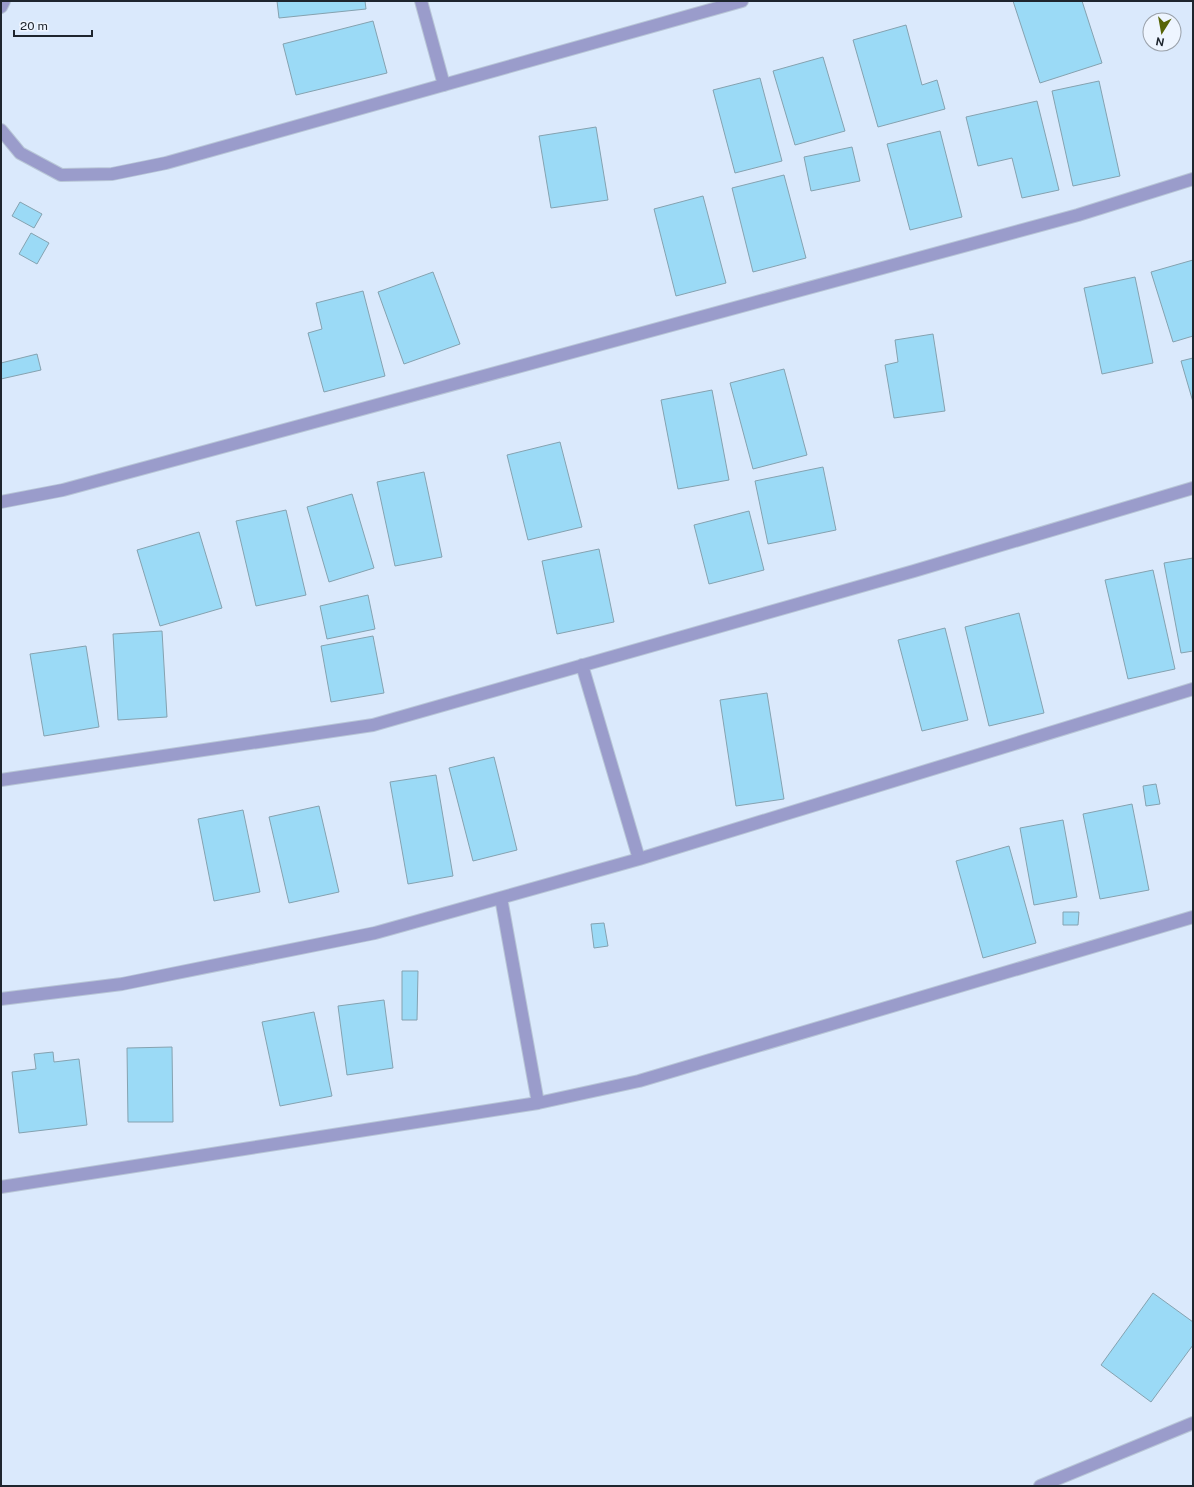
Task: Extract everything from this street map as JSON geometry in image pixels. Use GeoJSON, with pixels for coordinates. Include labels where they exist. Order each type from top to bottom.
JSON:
{"type":"FeatureCollection","features":[{"type":"Feature","properties":{"kind":"street"},"geometry":{"type":"LineString","coordinates":[[1,7],[4,1]]}},
{"type":"Feature","properties":{"kind":"street"},"geometry":{"type":"LineString","coordinates":[[421,1],[444,85]]}},
{"type":"Feature","properties":{"kind":"street"},"geometry":{"type":"LineString","coordinates":[[1,130],[20,153],[61,175],[112,174],[166,163],[742,1]]}},
{"type":"Feature","properties":{"kind":"street"},"geometry":{"type":"LineString","coordinates":[[1,502],[63,490],[1078,215],[1193,179]]}},
{"type":"Feature","properties":{"kind":"street"},"geometry":{"type":"LineString","coordinates":[[1,780],[373,725],[922,569],[1193,488]]}},
{"type":"Feature","properties":{"kind":"street"},"geometry":{"type":"LineString","coordinates":[[582,665],[639,859]]}},
{"type":"Feature","properties":{"kind":"street"},"geometry":{"type":"LineString","coordinates":[[1,999],[122,984],[375,933],[639,859],[1193,689]]}},
{"type":"Feature","properties":{"kind":"street"},"geometry":{"type":"LineString","coordinates":[[501,898],[538,1103]]}},
{"type":"Feature","properties":{"kind":"street"},"geometry":{"type":"LineString","coordinates":[[1,1187],[538,1103],[639,1081],[1193,917]]}},
{"type":"Feature","properties":{"kind":"street"},"geometry":{"type":"LineString","coordinates":[[1040,1486],[1193,1423]]}},
{"type":"Feature","properties":{"kind":"building"},"geometry":{"type":"Polygon","coordinates":[[[277,1],[365,1],[366,9],[279,18],[277,1]]]}},
{"type":"Feature","properties":{"kind":"building"},"geometry":{"type":"Polygon","coordinates":[[[1013,1],[1082,1],[1102,63],[1040,83],[1013,1]]]}},
{"type":"Feature","properties":{"kind":"building"},"geometry":{"type":"Polygon","coordinates":[[[373,21],[387,73],[296,95],[283,44],[373,21]]]}},
{"type":"Feature","properties":{"kind":"building"},"geometry":{"type":"Polygon","coordinates":[[[906,25],[922,85],[937,80],[945,109],[878,127],[853,40],[906,25]]]}},
{"type":"Feature","properties":{"kind":"building"},"geometry":{"type":"Polygon","coordinates":[[[823,57],[845,131],[795,145],[773,71],[823,57]]]}},
{"type":"Feature","properties":{"kind":"building"},"geometry":{"type":"Polygon","coordinates":[[[760,78],[782,161],[735,173],[713,90],[760,78]]]}},
{"type":"Feature","properties":{"kind":"building"},"geometry":{"type":"Polygon","coordinates":[[[1099,81],[1120,176],[1073,186],[1052,91],[1099,81]]]}},
{"type":"Feature","properties":{"kind":"building"},"geometry":{"type":"Polygon","coordinates":[[[1037,101],[1059,190],[1022,198],[1012,158],[978,166],[966,117],[1037,101]]]}},
{"type":"Feature","properties":{"kind":"building"},"geometry":{"type":"Polygon","coordinates":[[[596,127],[608,200],[551,208],[539,136],[596,127]]]}},
{"type":"Feature","properties":{"kind":"building"},"geometry":{"type":"Polygon","coordinates":[[[940,131],[962,217],[910,230],[887,144],[940,131]]]}},
{"type":"Feature","properties":{"kind":"building"},"geometry":{"type":"Polygon","coordinates":[[[852,147],[860,181],[811,191],[804,157],[852,147]]]}},
{"type":"Feature","properties":{"kind":"building"},"geometry":{"type":"Polygon","coordinates":[[[784,175],[806,258],[753,272],[732,188],[784,175]]]}},
{"type":"Feature","properties":{"kind":"building"},"geometry":{"type":"Polygon","coordinates":[[[703,196],[726,283],[676,296],[654,209],[703,196]]]}},
{"type":"Feature","properties":{"kind":"building"},"geometry":{"type":"Polygon","coordinates":[[[20,202],[42,214],[34,228],[12,216],[20,202]]]}},
{"type":"Feature","properties":{"kind":"building"},"geometry":{"type":"Polygon","coordinates":[[[31,233],[49,243],[37,264],[19,254],[31,233]]]}},
{"type":"Feature","properties":{"kind":"building"},"geometry":{"type":"Polygon","coordinates":[[[1193,260],[1193,336],[1173,342],[1151,272],[1193,260]]]}},
{"type":"Feature","properties":{"kind":"building"},"geometry":{"type":"Polygon","coordinates":[[[433,272],[460,344],[404,364],[378,292],[433,272]]]}},
{"type":"Feature","properties":{"kind":"building"},"geometry":{"type":"Polygon","coordinates":[[[1135,277],[1153,363],[1102,374],[1084,288],[1135,277]]]}},
{"type":"Feature","properties":{"kind":"building"},"geometry":{"type":"Polygon","coordinates":[[[363,291],[385,376],[324,392],[308,333],[322,329],[316,303],[363,291]]]}},
{"type":"Feature","properties":{"kind":"building"},"geometry":{"type":"Polygon","coordinates":[[[933,334],[945,411],[894,418],[885,365],[898,362],[895,340],[933,334]]]}},
{"type":"Feature","properties":{"kind":"building"},"geometry":{"type":"Polygon","coordinates":[[[37,354],[41,370],[1,379],[1,363],[37,354]]]}},
{"type":"Feature","properties":{"kind":"building"},"geometry":{"type":"Polygon","coordinates":[[[1193,358],[1193,402],[1181,361],[1193,358]]]}},
{"type":"Feature","properties":{"kind":"building"},"geometry":{"type":"Polygon","coordinates":[[[784,369],[807,455],[753,469],[730,383],[784,369]]]}},
{"type":"Feature","properties":{"kind":"building"},"geometry":{"type":"Polygon","coordinates":[[[712,390],[729,480],[678,489],[661,400],[712,390]]]}},
{"type":"Feature","properties":{"kind":"building"},"geometry":{"type":"Polygon","coordinates":[[[560,442],[582,527],[528,540],[507,455],[560,442]]]}},
{"type":"Feature","properties":{"kind":"building"},"geometry":{"type":"Polygon","coordinates":[[[823,467],[836,530],[768,544],[755,481],[823,467]]]}},
{"type":"Feature","properties":{"kind":"building"},"geometry":{"type":"Polygon","coordinates":[[[424,472],[442,557],[395,566],[377,482],[424,472]]]}},
{"type":"Feature","properties":{"kind":"building"},"geometry":{"type":"Polygon","coordinates":[[[352,494],[374,568],[329,582],[307,507],[352,494]]]}},
{"type":"Feature","properties":{"kind":"building"},"geometry":{"type":"Polygon","coordinates":[[[286,510],[306,595],[256,606],[236,521],[286,510]]]}},
{"type":"Feature","properties":{"kind":"building"},"geometry":{"type":"Polygon","coordinates":[[[749,511],[764,570],[709,584],[694,525],[749,511]]]}},
{"type":"Feature","properties":{"kind":"building"},"geometry":{"type":"Polygon","coordinates":[[[199,532],[222,608],[160,626],[137,550],[199,532]]]}},
{"type":"Feature","properties":{"kind":"building"},"geometry":{"type":"Polygon","coordinates":[[[599,549],[614,622],[557,634],[542,561],[599,549]]]}},
{"type":"Feature","properties":{"kind":"building"},"geometry":{"type":"Polygon","coordinates":[[[1193,558],[1193,651],[1181,653],[1164,563],[1193,558]]]}},
{"type":"Feature","properties":{"kind":"building"},"geometry":{"type":"Polygon","coordinates":[[[1153,570],[1175,669],[1128,679],[1105,580],[1153,570]]]}},
{"type":"Feature","properties":{"kind":"building"},"geometry":{"type":"Polygon","coordinates":[[[368,595],[375,629],[327,639],[320,606],[368,595]]]}},
{"type":"Feature","properties":{"kind":"building"},"geometry":{"type":"Polygon","coordinates":[[[1019,613],[1044,713],[989,726],[965,627],[1019,613]]]}},
{"type":"Feature","properties":{"kind":"building"},"geometry":{"type":"Polygon","coordinates":[[[945,628],[968,720],[922,731],[898,640],[945,628]]]}},
{"type":"Feature","properties":{"kind":"building"},"geometry":{"type":"Polygon","coordinates":[[[162,631],[167,717],[118,720],[113,634],[162,631]]]}},
{"type":"Feature","properties":{"kind":"building"},"geometry":{"type":"Polygon","coordinates":[[[373,636],[384,693],[331,702],[321,646],[373,636]]]}},
{"type":"Feature","properties":{"kind":"building"},"geometry":{"type":"Polygon","coordinates":[[[86,646],[99,727],[44,736],[30,654],[86,646]]]}},
{"type":"Feature","properties":{"kind":"building"},"geometry":{"type":"Polygon","coordinates":[[[767,693],[784,799],[736,806],[720,700],[767,693]]]}},
{"type":"Feature","properties":{"kind":"building"},"geometry":{"type":"Polygon","coordinates":[[[494,757],[517,850],[473,861],[449,768],[494,757]]]}},
{"type":"Feature","properties":{"kind":"building"},"geometry":{"type":"Polygon","coordinates":[[[436,775],[453,876],[408,884],[390,782],[436,775]]]}},
{"type":"Feature","properties":{"kind":"building"},"geometry":{"type":"Polygon","coordinates":[[[1156,784],[1160,804],[1146,806],[1143,786],[1156,784]]]}},
{"type":"Feature","properties":{"kind":"building"},"geometry":{"type":"Polygon","coordinates":[[[1132,804],[1149,890],[1100,899],[1083,814],[1132,804]]]}},
{"type":"Feature","properties":{"kind":"building"},"geometry":{"type":"Polygon","coordinates":[[[319,806],[339,892],[289,903],[269,817],[319,806]]]}},
{"type":"Feature","properties":{"kind":"building"},"geometry":{"type":"Polygon","coordinates":[[[243,810],[260,892],[214,901],[198,819],[243,810]]]}},
{"type":"Feature","properties":{"kind":"building"},"geometry":{"type":"Polygon","coordinates":[[[1063,820],[1077,897],[1034,905],[1020,828],[1063,820]]]}},
{"type":"Feature","properties":{"kind":"building"},"geometry":{"type":"Polygon","coordinates":[[[1009,846],[1036,943],[983,958],[956,861],[1009,846]]]}},
{"type":"Feature","properties":{"kind":"building"},"geometry":{"type":"Polygon","coordinates":[[[1063,912],[1079,912],[1078,925],[1063,925],[1063,912]]]}},
{"type":"Feature","properties":{"kind":"building"},"geometry":{"type":"Polygon","coordinates":[[[604,923],[608,946],[594,948],[591,924],[604,923]]]}},
{"type":"Feature","properties":{"kind":"building"},"geometry":{"type":"Polygon","coordinates":[[[402,971],[418,971],[417,1020],[402,1020],[402,971]]]}},
{"type":"Feature","properties":{"kind":"building"},"geometry":{"type":"Polygon","coordinates":[[[384,1000],[393,1068],[347,1075],[338,1006],[384,1000]]]}},
{"type":"Feature","properties":{"kind":"building"},"geometry":{"type":"Polygon","coordinates":[[[314,1012],[332,1096],[280,1106],[262,1022],[314,1012]]]}},
{"type":"Feature","properties":{"kind":"building"},"geometry":{"type":"Polygon","coordinates":[[[172,1047],[173,1122],[128,1122],[127,1048],[172,1047]]]}},
{"type":"Feature","properties":{"kind":"building"},"geometry":{"type":"Polygon","coordinates":[[[53,1052],[54,1062],[79,1059],[87,1125],[19,1133],[12,1072],[36,1069],[34,1054],[53,1052]]]}},
{"type":"Feature","properties":{"kind":"building"},"geometry":{"type":"Polygon","coordinates":[[[1153,1293],[1193,1322],[1193,1345],[1151,1402],[1101,1365],[1153,1293]]]}}]}
